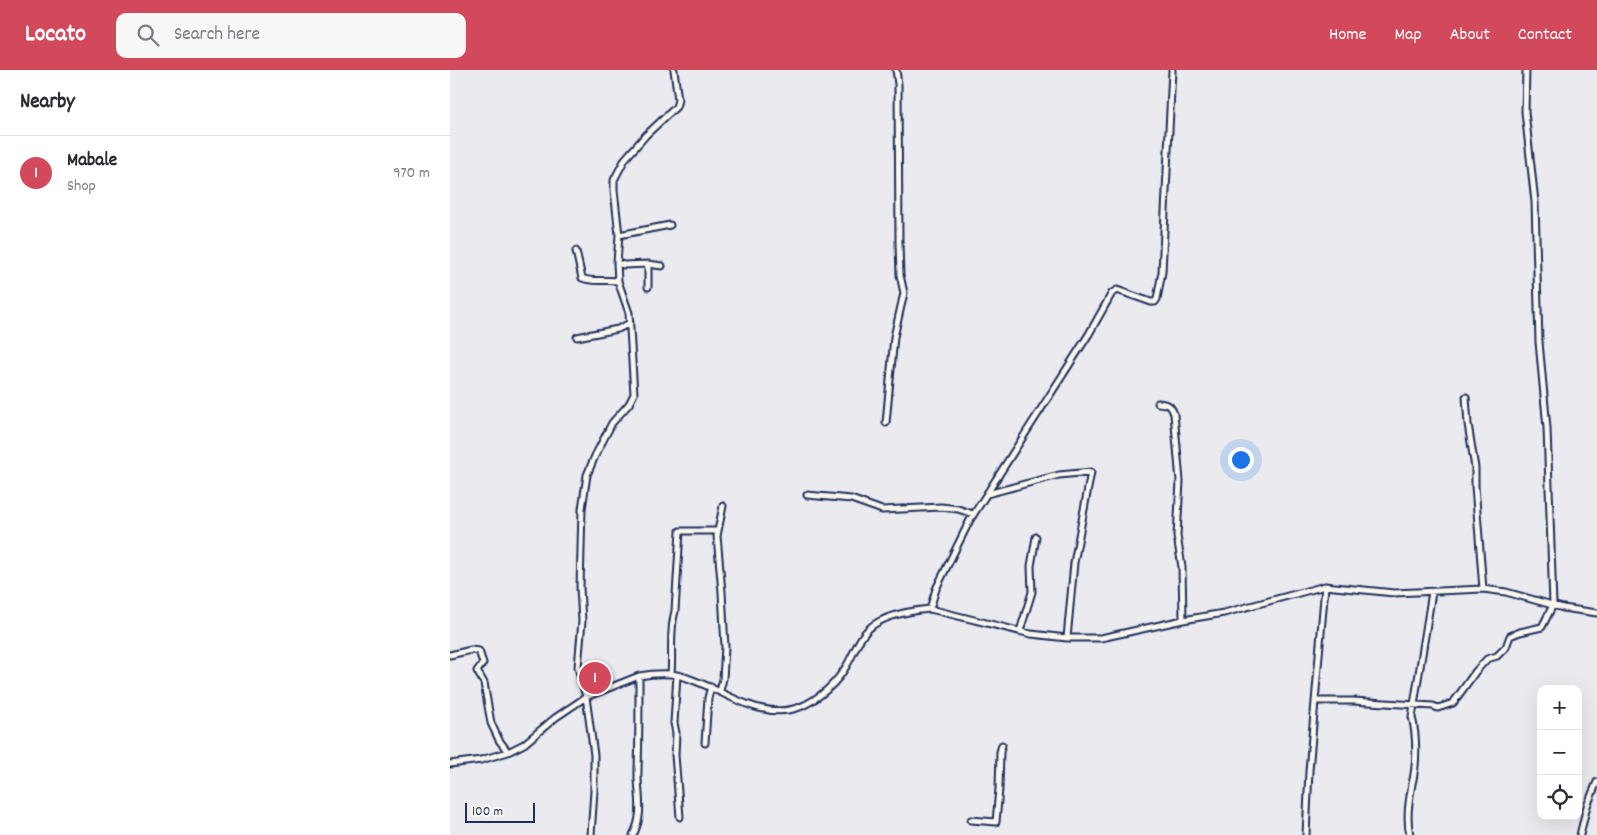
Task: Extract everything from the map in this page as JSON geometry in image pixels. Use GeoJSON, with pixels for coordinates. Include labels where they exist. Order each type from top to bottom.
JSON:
{"type":"FeatureCollection","features":[{"type":"Feature","properties":{"kind":"street"},"geometry":{"type":"LineString","coordinates":[[592,835],[594,755],[586,697],[578,668],[582,621],[580,560],[584,494],[587,475],[595,456],[612,423],[629,404],[634,394],[629,313],[618,281],[619,235],[614,180],[625,159],[646,135],[676,107],[678,100],[674,70]]}},
{"type":"Feature","properties":{"kind":"street"},"geometry":{"type":"LineString","coordinates":[[886,423],[894,337],[904,293],[900,275],[898,84],[896,70]]}},
{"type":"Feature","properties":{"kind":"street"},"geometry":{"type":"LineString","coordinates":[[930,609],[936,589],[973,514],[1114,292],[1117,290],[1151,302],[1155,302],[1157,299],[1162,272],[1172,70]]}},
{"type":"Feature","properties":{"kind":"street"},"geometry":{"type":"LineString","coordinates":[[1314,701],[1354,701],[1438,708],[1453,703],[1476,671],[1487,660],[1497,656],[1506,647],[1510,636],[1542,627],[1553,605],[1547,428],[1539,342],[1535,202],[1525,112],[1526,70]]}},
{"type":"Feature","properties":{"kind":"street"},"geometry":{"type":"LineString","coordinates":[[619,235],[670,225]]}},
{"type":"Feature","properties":{"kind":"street"},"geometry":{"type":"LineString","coordinates":[[576,251],[582,278],[588,281],[607,279],[618,281]]}},
{"type":"Feature","properties":{"kind":"street"},"geometry":{"type":"LineString","coordinates":[[617,263],[624,265],[648,264],[662,266]]}},
{"type":"Feature","properties":{"kind":"street"},"geometry":{"type":"LineString","coordinates":[[648,264],[648,287]]}},
{"type":"Feature","properties":{"kind":"street"},"geometry":{"type":"LineString","coordinates":[[577,337],[618,329],[630,323]]}},
{"type":"Feature","properties":{"kind":"street"},"geometry":{"type":"LineString","coordinates":[[1466,397],[1475,468],[1474,486],[1484,589]]}},
{"type":"Feature","properties":{"kind":"street"},"geometry":{"type":"LineString","coordinates":[[1158,403],[1168,404],[1172,407],[1174,414],[1180,481],[1177,536],[1182,568],[1183,620]]}},
{"type":"Feature","properties":{"kind":"street"},"geometry":{"type":"LineString","coordinates":[[987,494],[1015,488],[1059,474],[1092,472],[1072,580],[1067,638]]}},
{"type":"Feature","properties":{"kind":"street"},"geometry":{"type":"LineString","coordinates":[[806,495],[851,499],[882,510],[941,507],[958,509],[973,514]]}},
{"type":"Feature","properties":{"kind":"street"},"geometry":{"type":"LineString","coordinates":[[720,691],[723,679],[725,647],[717,536],[723,506]]}},
{"type":"Feature","properties":{"kind":"street"},"geometry":{"type":"LineString","coordinates":[[680,817],[675,755],[672,620],[680,531],[718,531]]}},
{"type":"Feature","properties":{"kind":"street"},"geometry":{"type":"LineString","coordinates":[[1020,631],[1032,592],[1031,566],[1036,537]]}},
{"type":"Feature","properties":{"kind":"street"},"geometry":{"type":"LineString","coordinates":[[450,764],[481,760],[508,752],[524,744],[555,718],[586,697],[640,676],[674,674],[711,687],[746,704],[765,710],[784,711],[800,707],[819,696],[834,682],[846,667],[864,634],[876,623],[906,613],[930,609],[1020,631],[1067,638],[1101,638],[1224,613],[1325,586],[1394,593],[1484,589],[1506,592],[1589,613],[1597,613]]}},
{"type":"Feature","properties":{"kind":"street"},"geometry":{"type":"LineString","coordinates":[[1306,835],[1314,701],[1325,586]]}},
{"type":"Feature","properties":{"kind":"street"},"geometry":{"type":"LineString","coordinates":[[1410,835],[1408,821],[1415,760],[1415,729],[1412,717],[1432,592]]}},
{"type":"Feature","properties":{"kind":"street"},"geometry":{"type":"LineString","coordinates":[[450,655],[471,650],[479,651],[483,663],[477,671],[484,683],[491,723],[499,740],[508,752]]}},
{"type":"Feature","properties":{"kind":"street"},"geometry":{"type":"LineString","coordinates":[[633,835],[640,815],[641,804],[638,773],[640,676]]}},
{"type":"Feature","properties":{"kind":"street"},"geometry":{"type":"LineString","coordinates":[[705,743],[708,698],[711,687]]}},
{"type":"Feature","properties":{"kind":"street"},"geometry":{"type":"LineString","coordinates":[[971,820],[996,822],[1002,745]]}},
{"type":"Feature","properties":{"kind":"street"},"geometry":{"type":"LineString","coordinates":[[1580,835],[1587,806],[1597,782]]}},
{"type":"Feature","properties":{"kind":"place","name":"Mabale"},"geometry":{"type":"Point","coordinates":[595,678]}}]}
